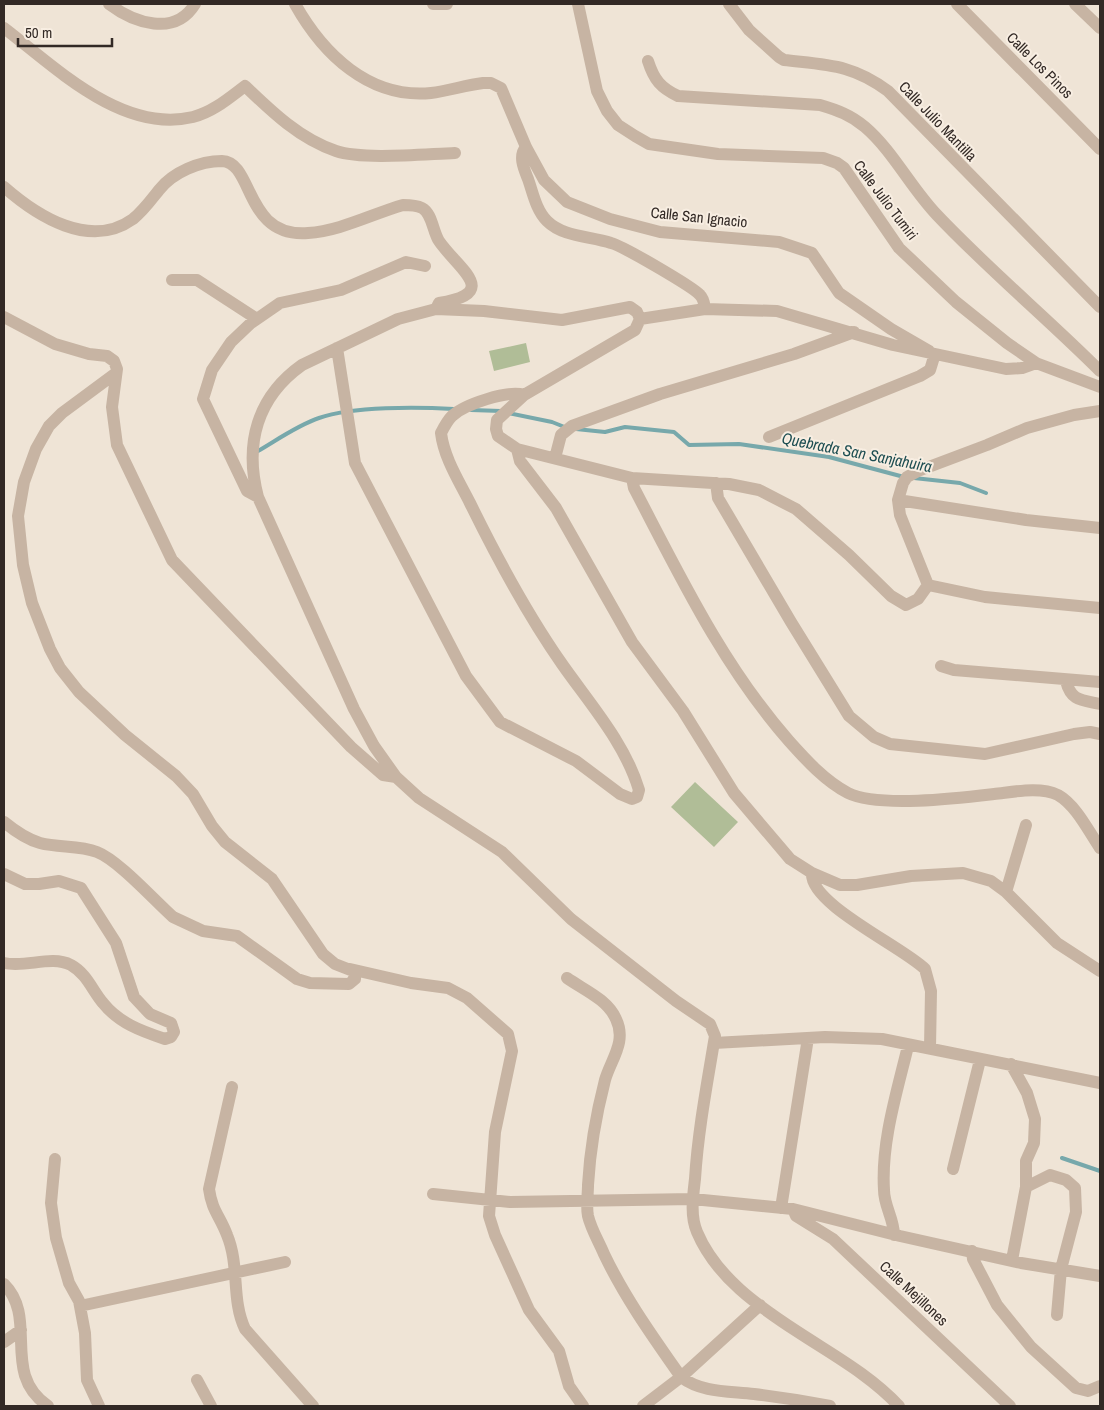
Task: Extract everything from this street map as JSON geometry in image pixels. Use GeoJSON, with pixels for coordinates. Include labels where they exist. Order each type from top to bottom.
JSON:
{"type":"FeatureCollection","features":[{"type":"Feature","properties":{"kind":"street"},"geometry":{"type":"LineString","coordinates":[[109,4],[132,19],[162,25],[176,22],[193,7],[199,9],[205,4]]}},
{"type":"Feature","properties":{"kind":"street","name":"Calle San Ignacio"},"geometry":{"type":"LineString","coordinates":[[295,4],[332,54],[347,69],[370,83],[398,91],[418,93],[431,93],[483,83],[491,83],[501,88],[526,147],[544,180],[554,193],[567,202],[610,219],[660,232],[779,242],[812,253],[839,293],[885,325],[929,351]]}},
{"type":"Feature","properties":{"kind":"street"},"geometry":{"type":"LineString","coordinates":[[433,4],[447,4]]}},
{"type":"Feature","properties":{"kind":"street","name":"Calle Julio Tumiri"},"geometry":{"type":"LineString","coordinates":[[578,4],[597,91],[607,111],[618,125],[649,144],[718,154],[823,158],[837,163],[844,168],[899,248],[963,308],[1007,344],[1036,363],[1100,388]]}},
{"type":"Feature","properties":{"kind":"street","name":"Calle Julio Mantilla"},"geometry":{"type":"LineString","coordinates":[[729,4],[748,30],[784,60],[843,67],[866,76],[888,91],[1100,307]]}},
{"type":"Feature","properties":{"kind":"street","name":"Calle Los Pinos"},"geometry":{"type":"LineString","coordinates":[[957,4],[1100,149]]}},
{"type":"Feature","properties":{"kind":"street"},"geometry":{"type":"LineString","coordinates":[[1078,5],[1100,28]]}},
{"type":"Feature","properties":{"kind":"street"},"geometry":{"type":"LineString","coordinates":[[4,28],[86,92],[104,103],[128,112],[174,120],[194,117],[214,109],[245,86],[277,118],[336,152],[373,155],[455,153]]}},
{"type":"Feature","properties":{"kind":"street"},"geometry":{"type":"LineString","coordinates":[[648,61],[653,79],[665,90],[678,96],[820,105],[843,112],[858,121],[878,140],[935,213],[953,232],[1100,371]]}},
{"type":"Feature","properties":{"kind":"street"},"geometry":{"type":"LineString","coordinates":[[526,147],[522,154],[525,170],[535,200],[548,222],[577,236],[612,243],[642,258],[696,291],[704,301],[705,309]]}},
{"type":"Feature","properties":{"kind":"street"},"geometry":{"type":"LineString","coordinates":[[4,187],[38,213],[82,231],[106,230],[133,219],[160,189],[173,178],[206,162],[226,161],[234,165],[240,170],[258,211],[279,228],[294,232],[307,234],[325,231],[403,205],[423,208],[428,214],[440,242],[468,275],[472,286],[470,292],[462,299],[439,303],[436,310]]}},
{"type":"Feature","properties":{"kind":"street"},"geometry":{"type":"LineString","coordinates":[[258,497],[247,492],[203,399],[212,370],[230,342],[257,319],[280,303],[341,290],[406,262],[425,266]]}},
{"type":"Feature","properties":{"kind":"street"},"geometry":{"type":"LineString","coordinates":[[172,280],[198,280],[257,319]]}},
{"type":"Feature","properties":{"kind":"street"},"geometry":{"type":"LineString","coordinates":[[640,319],[634,309],[625,306],[562,320],[484,311],[436,310],[398,318],[302,365],[288,375],[262,412],[255,430],[252,453],[254,480],[258,497],[354,709],[374,746],[396,777],[419,798],[502,852],[571,919],[676,1001],[710,1024],[715,1036],[704,1094],[693,1199],[693,1221],[704,1246],[729,1280],[760,1306],[857,1371],[887,1393],[898,1406]]}},
{"type":"Feature","properties":{"kind":"street"},"geometry":{"type":"LineString","coordinates":[[640,319],[705,309],[776,311],[893,344],[1006,368],[1022,368],[1036,363]]}},
{"type":"Feature","properties":{"kind":"street"},"geometry":{"type":"LineString","coordinates":[[4,318],[55,344],[111,358],[116,364],[112,407],[117,445],[172,560],[352,747],[383,775],[396,777]]}},
{"type":"Feature","properties":{"kind":"street"},"geometry":{"type":"LineString","coordinates":[[640,319],[636,330],[524,395],[497,420],[496,429],[503,441],[517,449],[632,478],[716,483],[759,490],[796,509],[849,554],[891,596],[906,605],[918,599],[928,585]]}},
{"type":"Feature","properties":{"kind":"street"},"geometry":{"type":"LineString","coordinates":[[555,458],[562,435],[572,426],[660,394],[794,354],[854,332]]}},
{"type":"Feature","properties":{"kind":"street"},"geometry":{"type":"LineString","coordinates":[[337,348],[355,463],[466,676],[500,722],[576,761],[620,794],[632,799],[637,797],[639,790],[621,750],[535,622],[478,519],[446,456],[441,433],[454,415],[503,394],[516,392],[524,395]]}},
{"type":"Feature","properties":{"kind":"street"},"geometry":{"type":"LineString","coordinates":[[769,437],[920,376],[930,370],[933,363],[934,358],[929,351]]}},
{"type":"Feature","properties":{"kind":"street"},"geometry":{"type":"LineString","coordinates":[[116,373],[56,418],[44,434],[29,466],[20,499],[19,532],[27,584],[38,621],[54,658],[74,686],[125,735],[185,785],[225,842],[272,879],[323,954],[335,964],[411,983],[448,988],[467,998],[508,1034],[512,1051],[495,1132],[489,1216],[495,1235],[529,1310],[559,1351],[569,1386],[583,1406]]}},
{"type":"Feature","properties":{"kind":"street"},"geometry":{"type":"LineString","coordinates":[[928,585],[900,515],[898,500],[903,483],[918,470],[987,446],[1027,428],[1074,415],[1100,412]]}},
{"type":"Feature","properties":{"kind":"street"},"geometry":{"type":"LineString","coordinates":[[517,449],[520,461],[556,508],[632,642],[683,711],[734,792],[790,859],[812,873],[840,885],[857,885],[911,876],[963,873],[991,881],[1006,892],[1056,943],[1100,971]]}},
{"type":"Feature","properties":{"kind":"street"},"geometry":{"type":"LineString","coordinates":[[632,478],[634,488],[709,631],[764,712],[810,765],[848,793],[877,800],[964,798],[1035,790],[1057,795],[1072,810],[1100,848]]}},
{"type":"Feature","properties":{"kind":"street"},"geometry":{"type":"LineString","coordinates":[[716,483],[718,498],[849,716],[874,737],[890,744],[985,754],[1090,732],[1100,734]]}},
{"type":"Feature","properties":{"kind":"street"},"geometry":{"type":"LineString","coordinates":[[898,500],[1026,520],[1100,528]]}},
{"type":"Feature","properties":{"kind":"street"},"geometry":{"type":"LineString","coordinates":[[928,585],[985,597],[1100,608]]}},
{"type":"Feature","properties":{"kind":"street"},"geometry":{"type":"LineString","coordinates":[[941,666],[954,670],[1066,681],[1100,682]]}},
{"type":"Feature","properties":{"kind":"street"},"geometry":{"type":"LineString","coordinates":[[1066,681],[1069,692],[1074,698],[1100,704]]}},
{"type":"Feature","properties":{"kind":"street"},"geometry":{"type":"LineString","coordinates":[[4,822],[22,836],[40,843],[87,849],[103,854],[182,923],[203,931],[237,936],[297,979],[316,983],[349,984],[355,979],[354,973],[350,969]]}},
{"type":"Feature","properties":{"kind":"street"},"geometry":{"type":"LineString","coordinates":[[1006,892],[1026,825]]}},
{"type":"Feature","properties":{"kind":"street"},"geometry":{"type":"LineString","coordinates":[[812,873],[814,884],[830,903],[925,969],[931,991],[930,1048]]}},
{"type":"Feature","properties":{"kind":"street"},"geometry":{"type":"LineString","coordinates":[[4,874],[24,884],[39,884],[59,880],[81,888],[116,943],[134,997],[150,1014],[171,1023],[174,1032],[171,1037],[165,1039],[125,1023],[102,1003],[85,976],[67,963],[54,960],[15,966],[4,963]]}},
{"type":"Feature","properties":{"kind":"street"},"geometry":{"type":"LineString","coordinates":[[567,978],[604,1003],[617,1020],[620,1034],[618,1048],[605,1077],[597,1111],[592,1140],[588,1202],[588,1215],[595,1235],[619,1285],[681,1377],[690,1384],[706,1389],[754,1394],[830,1406]]}},
{"type":"Feature","properties":{"kind":"street"},"geometry":{"type":"LineString","coordinates":[[714,1043],[808,1038],[874,1038],[1100,1083]]}},
{"type":"Feature","properties":{"kind":"street"},"geometry":{"type":"LineString","coordinates":[[787,1208],[808,1038]]}},
{"type":"Feature","properties":{"kind":"street"},"geometry":{"type":"LineString","coordinates":[[894,1235],[892,1219],[884,1192],[886,1148],[908,1046]]}},
{"type":"Feature","properties":{"kind":"street"},"geometry":{"type":"LineString","coordinates":[[954,1169],[980,1060]]}},
{"type":"Feature","properties":{"kind":"street"},"geometry":{"type":"LineString","coordinates":[[1011,1064],[1027,1093],[1035,1119],[1034,1143],[1026,1161],[1026,1187],[1012,1260]]}},
{"type":"Feature","properties":{"kind":"street"},"geometry":{"type":"LineString","coordinates":[[232,1087],[209,1189],[211,1204],[227,1235],[235,1273],[238,1314],[245,1330],[313,1406]]}},
{"type":"Feature","properties":{"kind":"street"},"geometry":{"type":"LineString","coordinates":[[55,1159],[51,1203],[56,1238],[69,1283],[80,1306],[85,1333],[87,1380],[100,1406]]}},
{"type":"Feature","properties":{"kind":"street"},"geometry":{"type":"LineString","coordinates":[[1026,1187],[1050,1175],[1066,1180],[1075,1188],[1076,1212],[1061,1269],[1057,1315]]}},
{"type":"Feature","properties":{"kind":"street"},"geometry":{"type":"LineString","coordinates":[[433,1194],[543,1203],[693,1199],[787,1208],[894,1235],[1100,1276]]}},
{"type":"Feature","properties":{"kind":"street","name":"Calle Mejillones"},"geometry":{"type":"LineString","coordinates":[[787,1208],[796,1216],[815,1226],[848,1252],[880,1286],[917,1316],[1010,1406]]}},
{"type":"Feature","properties":{"kind":"street"},"geometry":{"type":"LineString","coordinates":[[972,1251],[973,1259],[998,1305],[1031,1347],[1076,1388],[1088,1391],[1100,1386]]}},
{"type":"Feature","properties":{"kind":"street"},"geometry":{"type":"LineString","coordinates":[[80,1306],[285,1262]]}},
{"type":"Feature","properties":{"kind":"street"},"geometry":{"type":"LineString","coordinates":[[8,1289],[18,1308],[24,1375],[32,1391],[48,1406]]}},
{"type":"Feature","properties":{"kind":"street"},"geometry":{"type":"LineString","coordinates":[[643,1406],[681,1377],[760,1306]]}},
{"type":"Feature","properties":{"kind":"street"},"geometry":{"type":"LineString","coordinates":[[4,1342],[21,1330]]}},
{"type":"Feature","properties":{"kind":"street"},"geometry":{"type":"LineString","coordinates":[[197,1380],[211,1406]]}},
{"type":"Feature","properties":{"kind":"green space"},"geometry":{"type":"Polygon","coordinates":[[[526,343],[530,362],[494,371],[489,351],[526,343]]]}},
{"type":"Feature","properties":{"kind":"green space"},"geometry":{"type":"Polygon","coordinates":[[[695,782],[738,822],[714,847],[671,807],[695,782]]]}},
{"type":"Feature","properties":{"kind":"waterway","name":"Quebrada San Sanjahuira"},"geometry":{"type":"LineString","coordinates":[[258,451],[303,425],[333,414],[386,408],[454,409]]}},
{"type":"Feature","properties":{"kind":"waterway","name":"Quebrada San Sanjahuira"},"geometry":{"type":"LineString","coordinates":[[471,410],[501,411]]}},
{"type":"Feature","properties":{"kind":"waterway","name":"Quebrada San Sanjahuira"},"geometry":{"type":"LineString","coordinates":[[508,413],[552,422],[567,428]]}},
{"type":"Feature","properties":{"kind":"waterway","name":"Quebrada San Sanjahuira"},"geometry":{"type":"LineString","coordinates":[[576,429],[605,432],[625,427],[674,432],[689,445],[739,444],[829,457],[904,477]]}},
{"type":"Feature","properties":{"kind":"waterway","name":"Quebrada San Sanjahuira"},"geometry":{"type":"LineString","coordinates":[[914,478],[960,483],[986,493]]}},
{"type":"Feature","properties":{"kind":"waterway"},"geometry":{"type":"LineString","coordinates":[[1062,1158],[1100,1171]]}}]}
